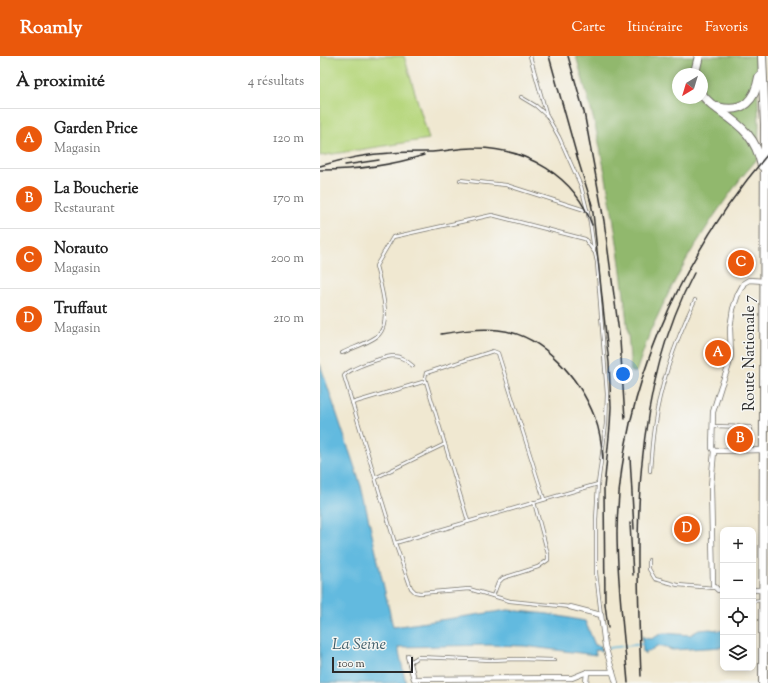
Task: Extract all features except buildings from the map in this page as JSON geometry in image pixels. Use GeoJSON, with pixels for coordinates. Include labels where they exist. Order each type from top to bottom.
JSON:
{"type":"FeatureCollection","features":[{"type":"Feature","properties":{"kind":"main road"},"geometry":{"type":"LineString","coordinates":[[696,68],[699,56]]}},
{"type":"Feature","properties":{"kind":"main road"},"geometry":{"type":"LineString","coordinates":[[714,106],[727,110],[741,108],[752,98],[758,85],[762,60]]}},
{"type":"Feature","properties":{"kind":"main road","name":"Route Nationale 7"},"geometry":{"type":"LineString","coordinates":[[762,60],[765,124],[763,450],[765,588],[763,600],[766,654],[763,683]]}},
{"type":"Feature","properties":{"kind":"main road"},"geometry":{"type":"LineString","coordinates":[[708,100],[748,134],[755,145],[760,158],[764,179]]}},
{"type":"Feature","properties":{"kind":"street"},"geometry":{"type":"LineString","coordinates":[[720,590],[715,588],[713,585],[711,486],[714,451],[712,448],[713,412],[731,356],[730,328],[733,309],[738,294],[744,283],[749,280],[764,280]]}},
{"type":"Feature","properties":{"kind":"street"},"geometry":{"type":"LineString","coordinates":[[714,451],[763,450]]}},
{"type":"Feature","properties":{"kind":"street"},"geometry":{"type":"LineString","coordinates":[[570,607],[600,615],[605,646],[616,683]]}},
{"type":"Feature","properties":{"kind":"street"},"geometry":{"type":"LineString","coordinates":[[408,656],[414,679],[572,678],[587,672],[613,672]]}},
{"type":"Feature","properties":{"kind":"street"},"geometry":{"type":"LineString","coordinates":[[586,683],[587,672]]}},
{"type":"Feature","properties":{"kind":"lane"},"geometry":{"type":"LineString","coordinates":[[530,56],[547,116],[559,137],[581,186],[588,211],[595,253],[603,336],[606,394],[606,424],[598,484],[596,520],[596,573],[600,615]]}},
{"type":"Feature","properties":{"kind":"lane"},"geometry":{"type":"LineString","coordinates":[[521,97],[536,106],[547,116]]}},
{"type":"Feature","properties":{"kind":"lane"},"geometry":{"type":"LineString","coordinates":[[460,180],[506,185],[588,211]]}},
{"type":"Feature","properties":{"kind":"lane"},"geometry":{"type":"LineString","coordinates":[[342,353],[377,337],[385,322],[384,306],[376,266],[393,237],[492,215],[585,239],[595,253]]}},
{"type":"Feature","properties":{"kind":"lane"},"geometry":{"type":"LineString","coordinates":[[650,471],[654,428],[662,388],[679,335],[695,300]]}},
{"type":"Feature","properties":{"kind":"lane"},"geometry":{"type":"LineString","coordinates":[[468,521],[425,378],[426,373],[493,351],[498,353],[544,499]]}},
{"type":"Feature","properties":{"kind":"lane"},"geometry":{"type":"LineString","coordinates":[[413,366],[405,360],[394,356],[354,368],[344,376],[395,543],[411,588],[415,592],[420,593],[469,589],[510,601],[570,607]]}},
{"type":"Feature","properties":{"kind":"lane"},"geometry":{"type":"LineString","coordinates":[[352,403],[426,381]]}},
{"type":"Feature","properties":{"kind":"lane"},"geometry":{"type":"LineString","coordinates":[[712,426],[750,426],[750,443]]}},
{"type":"Feature","properties":{"kind":"lane"},"geometry":{"type":"LineString","coordinates":[[375,478],[445,444]]}},
{"type":"Feature","properties":{"kind":"lane"},"geometry":{"type":"LineString","coordinates":[[395,543],[598,484]]}},
{"type":"Feature","properties":{"kind":"lane"},"geometry":{"type":"LineString","coordinates":[[493,596],[498,583],[503,578],[538,567],[548,560],[548,554],[534,502]]}},
{"type":"Feature","properties":{"kind":"lane"},"geometry":{"type":"LineString","coordinates":[[649,560],[649,569],[655,579],[678,585],[715,588]]}},
{"type":"Feature","properties":{"kind":"lane"},"geometry":{"type":"LineString","coordinates":[[756,601],[763,600]]}},
{"type":"Feature","properties":{"kind":"lane"},"geometry":{"type":"LineString","coordinates":[[409,662],[418,657],[492,660],[554,660]]}},
{"type":"Feature","properties":{"kind":"green space"},"geometry":{"type":"Polygon","coordinates":[[[320,56],[404,56],[429,139],[320,156],[320,56]]]}},
{"type":"Feature","properties":{"kind":"green space"},"geometry":{"type":"Polygon","coordinates":[[[576,56],[756,56],[759,124],[758,158],[741,178],[689,255],[650,332],[636,372],[631,372],[620,262],[606,180],[590,104],[576,56]]]}},
{"type":"Feature","properties":{"kind":"water","name":"La Seine"},"geometry":{"type":"Polygon","coordinates":[[[320,364],[361,486],[393,627],[508,610],[548,614],[585,621],[595,645],[601,646],[602,651],[595,650],[596,655],[524,646],[489,645],[398,647],[406,683],[320,683],[320,364]]]}},
{"type":"Feature","properties":{"kind":"water"},"geometry":{"type":"Polygon","coordinates":[[[710,629],[720,631],[720,647],[672,650],[667,647],[657,646],[649,652],[645,651],[645,654],[643,652],[642,636],[651,639],[663,633],[690,635],[699,630],[710,629]]]}},
{"type":"Feature","properties":{"kind":"waterway"},"geometry":{"type":"LineString","coordinates":[[608,648],[643,644]]}},
{"type":"Feature","properties":{"kind":"railway"},"geometry":{"type":"LineString","coordinates":[[549,56],[592,205]]}},
{"type":"Feature","properties":{"kind":"railway"},"geometry":{"type":"LineString","coordinates":[[568,56],[584,112],[604,221],[620,340],[625,419]]}},
{"type":"Feature","properties":{"kind":"railway"},"geometry":{"type":"LineString","coordinates":[[320,166],[373,154],[434,152],[470,148],[495,149],[530,159],[561,179],[574,192],[592,225]]}},
{"type":"Feature","properties":{"kind":"railway"},"geometry":{"type":"LineString","coordinates":[[628,683],[619,589],[617,532],[620,480],[629,429],[642,379],[660,330],[682,283],[707,238],[736,195],[768,154]]}},
{"type":"Feature","properties":{"kind":"railway"},"geometry":{"type":"LineString","coordinates":[[320,170],[373,167],[424,155]]}},
{"type":"Feature","properties":{"kind":"railway"},"geometry":{"type":"LineString","coordinates":[[345,165],[379,160]]}},
{"type":"Feature","properties":{"kind":"railway"},"geometry":{"type":"LineString","coordinates":[[590,199],[593,213],[609,363],[611,407],[604,488],[605,604],[608,628]]}},
{"type":"Feature","properties":{"kind":"railway"},"geometry":{"type":"LineString","coordinates":[[641,676],[638,522],[641,470],[647,419],[658,369],[673,320],[694,273]]}},
{"type":"Feature","properties":{"kind":"railway"},"geometry":{"type":"LineString","coordinates":[[441,334],[462,331],[498,330],[514,333],[545,349],[570,374],[588,403],[598,428],[603,460]]}},
{"type":"Feature","properties":{"kind":"railway"},"geometry":{"type":"LineString","coordinates":[[630,457],[634,529]]}},
{"type":"Feature","properties":{"kind":"railway"},"geometry":{"type":"LineString","coordinates":[[630,523],[633,575]]}},
{"type":"Feature","properties":{"kind":"place","name":"Norauto"},"geometry":{"type":"Point","coordinates":[741,263]}},
{"type":"Feature","properties":{"kind":"place","name":"Garden Price"},"geometry":{"type":"Point","coordinates":[718,353]}},
{"type":"Feature","properties":{"kind":"place","name":"La Boucherie"},"geometry":{"type":"Point","coordinates":[740,439]}},
{"type":"Feature","properties":{"kind":"place","name":"Truffaut"},"geometry":{"type":"Point","coordinates":[687,529]}}]}
